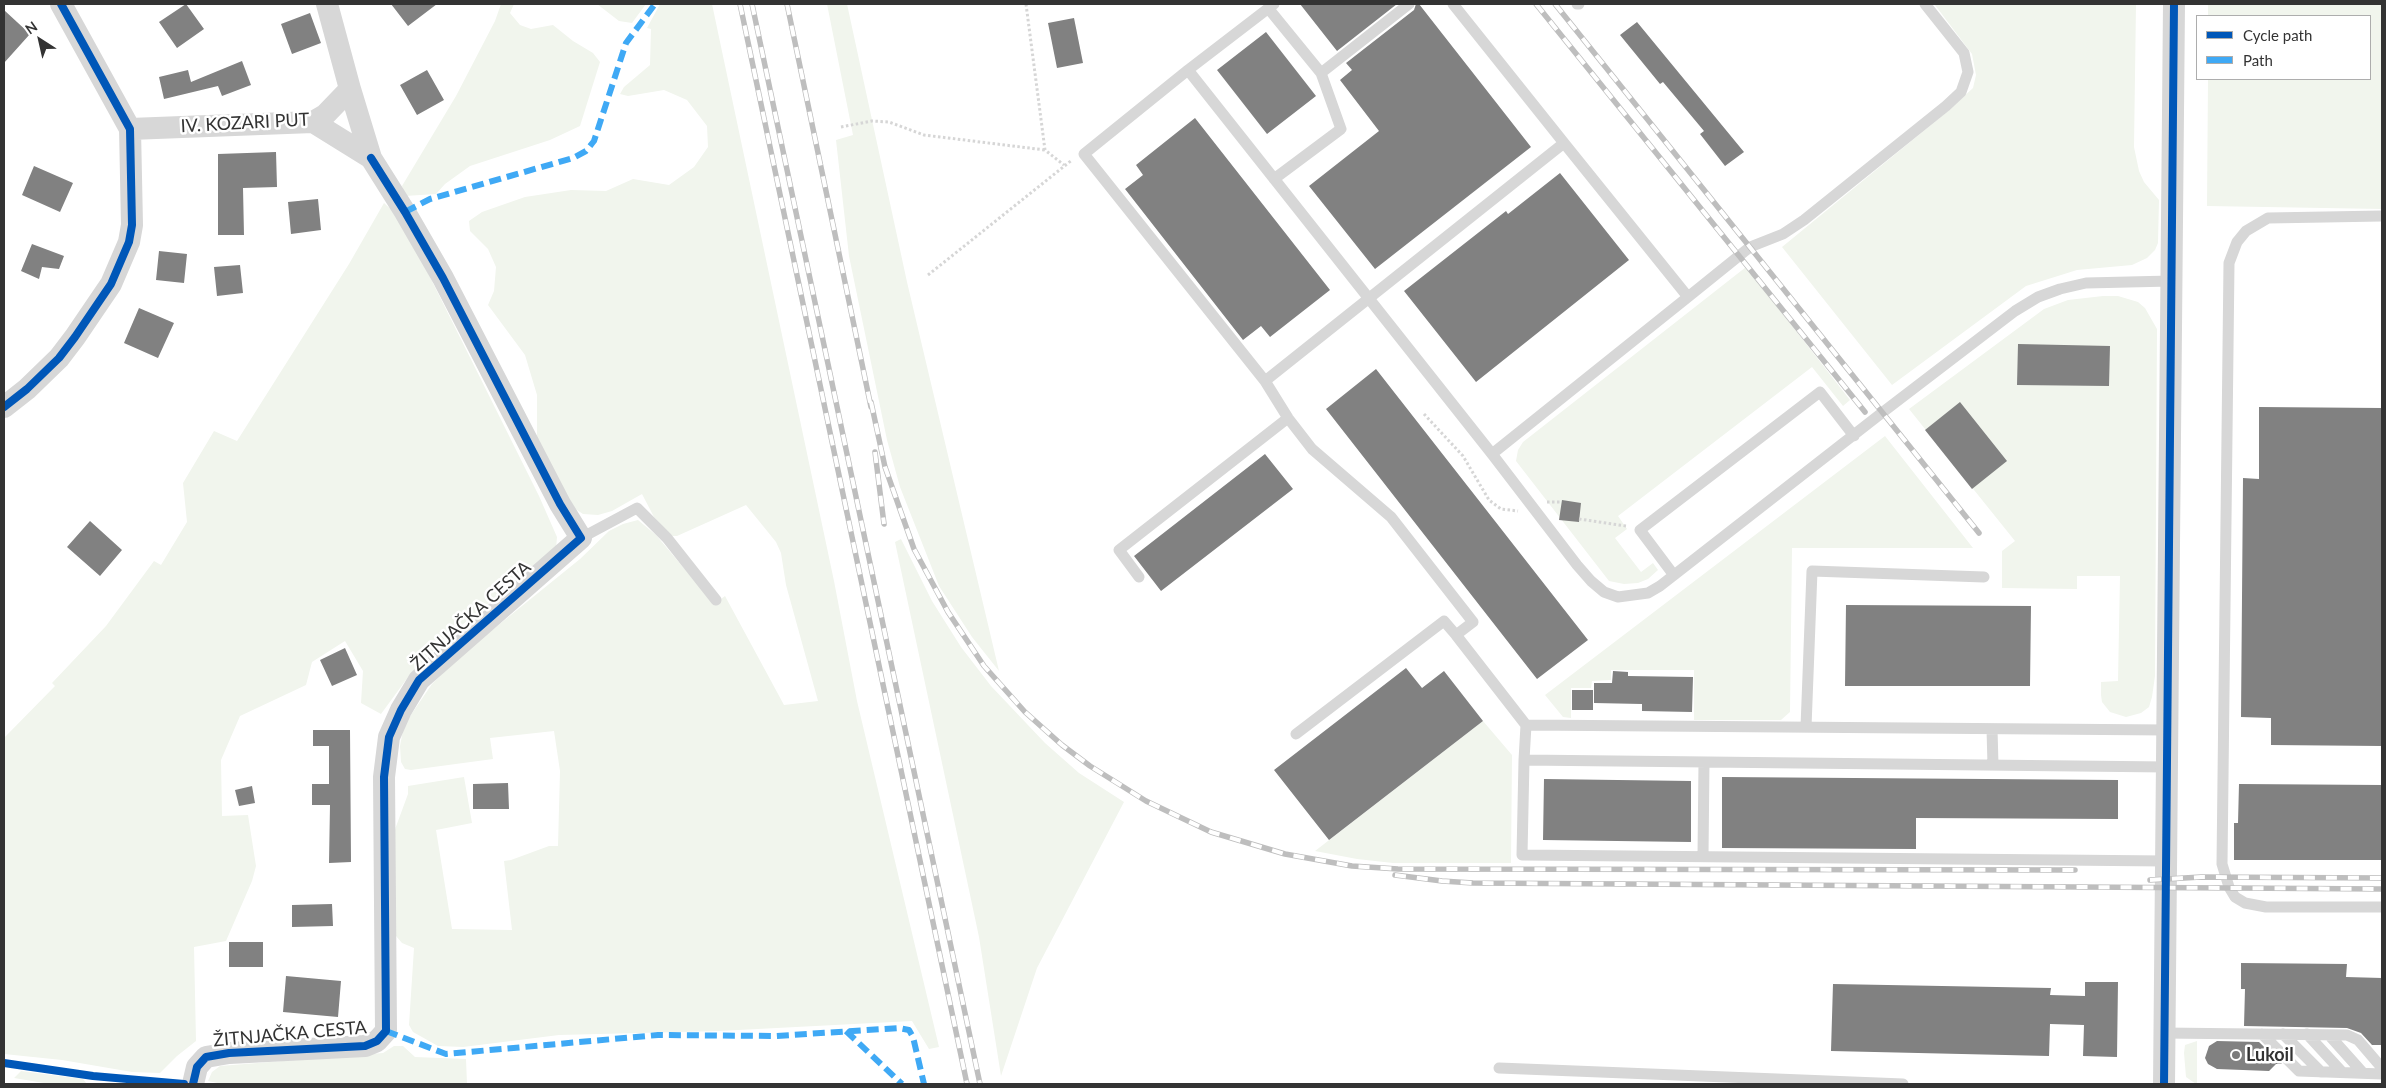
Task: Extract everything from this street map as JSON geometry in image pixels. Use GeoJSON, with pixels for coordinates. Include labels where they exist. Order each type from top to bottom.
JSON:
{"type":"FeatureCollection","features":[{"type":"Feature","properties":{"kind":"street"},"geometry":{"type":"LineString","coordinates":[[4,407],[27,389],[59,358],[111,284],[122,262],[129,242],[132,225],[130,129],[61,4]]}},
{"type":"Feature","properties":{"kind":"street"},"geometry":{"type":"LineString","coordinates":[[328,4],[350,89],[371,158],[406,212],[443,278],[560,504],[581,538]]}},
{"type":"Feature","properties":{"kind":"street"},"geometry":{"type":"LineString","coordinates":[[2164,1084],[2174,4]]}},
{"type":"Feature","properties":{"kind":"street","name":"IV. KOZARI PUT"},"geometry":{"type":"LineString","coordinates":[[130,129],[313,122],[326,115],[350,89]]}},
{"type":"Feature","properties":{"kind":"street"},"geometry":{"type":"LineString","coordinates":[[313,122],[371,158]]}},
{"type":"Feature","properties":{"kind":"street","name":"ŽITNJAČKA CESTA"},"geometry":{"type":"LineString","coordinates":[[193,1084],[196,1067],[206,1057],[229,1053],[364,1046],[377,1041],[386,1031],[384,777],[389,737],[401,710],[420,680],[581,538]]}},
{"type":"Feature","properties":{"kind":"lane"},"geometry":{"type":"LineString","coordinates":[[1321,73],[1409,4]]}},
{"type":"Feature","properties":{"kind":"lane"},"geometry":{"type":"LineString","coordinates":[[1453,4],[1688,297]]}},
{"type":"Feature","properties":{"kind":"lane"},"geometry":{"type":"LineString","coordinates":[[1492,454],[1750,247],[1783,234],[1804,220],[1961,92],[1968,72],[1964,53],[1925,4]]}},
{"type":"Feature","properties":{"kind":"lane"},"geometry":{"type":"LineString","coordinates":[[1274,180],[1341,128],[1321,73],[1271,6],[1084,154],[1265,381],[1288,418],[1312,449],[1391,517],[1467,614],[1473,622],[1456,635]]}},
{"type":"Feature","properties":{"kind":"lane"},"geometry":{"type":"LineString","coordinates":[[1188,70],[1492,454],[1577,565],[1604,592],[1618,597],[1648,593],[2015,312],[2038,297],[2060,289],[2086,283],[2171,281]]}},
{"type":"Feature","properties":{"kind":"lane"},"geometry":{"type":"LineString","coordinates":[[1265,381],[1564,142]]}},
{"type":"Feature","properties":{"kind":"lane"},"geometry":{"type":"LineString","coordinates":[[2382,216],[2268,218],[2258,223],[2242,237],[2232,253],[2229,263],[2222,864],[2228,887],[2235,897],[2245,903],[2266,907],[2382,908]]}},
{"type":"Feature","properties":{"kind":"lane"},"geometry":{"type":"LineString","coordinates":[[1674,574],[1640,530],[1820,392],[1854,436]]}},
{"type":"Feature","properties":{"kind":"lane"},"geometry":{"type":"LineString","coordinates":[[1139,577],[1119,550],[1288,418]]}},
{"type":"Feature","properties":{"kind":"lane"},"geometry":{"type":"LineString","coordinates":[[581,538],[637,508],[667,538],[716,600]]}},
{"type":"Feature","properties":{"kind":"lane"},"geometry":{"type":"LineString","coordinates":[[1806,727],[1812,571],[1984,577]]}},
{"type":"Feature","properties":{"kind":"lane"},"geometry":{"type":"LineString","coordinates":[[1296,734],[1444,621],[1526,725],[1522,855],[2166,861]]}},
{"type":"Feature","properties":{"kind":"lane"},"geometry":{"type":"LineString","coordinates":[[1526,725],[2166,730]]}},
{"type":"Feature","properties":{"kind":"lane"},"geometry":{"type":"LineString","coordinates":[[1992,728],[1993,765]]}},
{"type":"Feature","properties":{"kind":"lane"},"geometry":{"type":"LineString","coordinates":[[1524,760],[2167,767]]}},
{"type":"Feature","properties":{"kind":"lane"},"geometry":{"type":"LineString","coordinates":[[1703,856],[1704,762]]}},
{"type":"Feature","properties":{"kind":"lane"},"geometry":{"type":"LineString","coordinates":[[2163,1033],[2347,1035],[2358,1040],[2382,1068]]}},
{"type":"Feature","properties":{"kind":"lane"},"geometry":{"type":"LineString","coordinates":[[2262,1034],[2299,1071],[2382,1074]]}},
{"type":"Feature","properties":{"kind":"lane"},"geometry":{"type":"LineString","coordinates":[[2283,1034],[2321,1072]]}},
{"type":"Feature","properties":{"kind":"lane"},"geometry":{"type":"LineString","coordinates":[[2307,1034],[2342,1072]]}},
{"type":"Feature","properties":{"kind":"lane"},"geometry":{"type":"LineString","coordinates":[[2329,1034],[2363,1073]]}},
{"type":"Feature","properties":{"kind":"lane"},"geometry":{"type":"LineString","coordinates":[[1499,1068],[1903,1084]]}},
{"type":"Feature","properties":{"kind":"path"},"geometry":{"type":"LineString","coordinates":[[1026,4],[1045,150]]}},
{"type":"Feature","properties":{"kind":"path"},"geometry":{"type":"LineString","coordinates":[[841,127],[872,121],[889,122],[924,135],[1045,150],[1064,165]]}},
{"type":"Feature","properties":{"kind":"path"},"geometry":{"type":"LineString","coordinates":[[928,276],[1064,165],[1084,154]]}},
{"type":"Feature","properties":{"kind":"path"},"geometry":{"type":"LineString","coordinates":[[1424,414],[1463,456],[1485,494],[1494,505],[1510,511],[1519,511],[1542,502],[1562,502]]}},
{"type":"Feature","properties":{"kind":"path"},"geometry":{"type":"LineString","coordinates":[[1579,519],[1644,527]]}},
{"type":"Feature","properties":{"kind":"shaded area"},"geometry":{"type":"Polygon","coordinates":[[[501,4],[514,4],[510,13],[520,25],[531,29],[553,25],[573,41],[593,53],[600,62],[580,126],[550,140],[470,166],[445,184],[436,194],[405,196],[402,186],[456,96],[495,21],[501,4]]]}},
{"type":"Feature","properties":{"kind":"shaded area"},"geometry":{"type":"Polygon","coordinates":[[[597,4],[646,4],[632,23],[619,21],[597,4]]]}},
{"type":"Feature","properties":{"kind":"shaded area"},"geometry":{"type":"Polygon","coordinates":[[[660,4],[712,4],[834,581],[857,701],[939,1047],[929,1049],[912,1021],[719,1031],[559,1035],[463,1047],[438,1046],[413,1032],[409,1025],[414,948],[402,943],[396,936],[394,832],[408,794],[408,786],[464,777],[472,823],[436,830],[452,929],[512,930],[504,861],[549,846],[558,846],[560,771],[554,731],[490,738],[493,759],[411,770],[405,769],[401,762],[400,746],[404,725],[432,684],[459,657],[580,559],[609,531],[623,524],[638,520],[656,535],[714,604],[725,596],[784,705],[818,701],[786,585],[781,553],[776,542],[746,505],[677,536],[671,536],[654,517],[642,494],[612,511],[598,515],[583,514],[574,508],[537,440],[537,395],[525,355],[488,305],[494,291],[496,267],[488,249],[470,231],[469,221],[482,212],[525,197],[571,190],[606,191],[633,179],[669,185],[694,167],[708,147],[707,126],[687,100],[664,90],[628,96],[620,94],[624,87],[650,65],[651,29],[647,28],[660,4]]]}},
{"type":"Feature","properties":{"kind":"shaded area"},"geometry":{"type":"Polygon","coordinates":[[[827,4],[847,4],[907,282],[999,671],[972,637],[939,586],[900,487],[887,440],[849,256],[836,140],[853,135],[827,4]]]}},
{"type":"Feature","properties":{"kind":"shaded area"},"geometry":{"type":"Polygon","coordinates":[[[2136,4],[2134,147],[2139,171],[2144,182],[2159,200],[2158,243],[2155,250],[2147,258],[2132,265],[2077,270],[2026,286],[1892,385],[1782,247],[1948,111],[1973,88],[1976,75],[1972,54],[1935,5],[2136,4]]]}},
{"type":"Feature","properties":{"kind":"shaded area"},"geometry":{"type":"Polygon","coordinates":[[[2208,4],[2382,4],[2382,209],[2207,206],[2208,80],[2371,80],[2371,15],[2208,15],[2208,4]]]}},
{"type":"Feature","properties":{"kind":"shaded area"},"geometry":{"type":"Polygon","coordinates":[[[384,203],[395,213],[418,253],[539,496],[557,537],[556,549],[446,638],[411,673],[381,714],[361,703],[363,671],[345,641],[312,662],[306,685],[240,716],[221,760],[222,816],[248,815],[256,866],[252,881],[226,941],[194,947],[196,1041],[160,1073],[132,1072],[62,1060],[4,1054],[4,738],[55,686],[52,683],[106,626],[154,561],[161,565],[187,522],[183,483],[214,431],[237,441],[349,264],[384,203]]]}},
{"type":"Feature","properties":{"kind":"shaded area"},"geometry":{"type":"Polygon","coordinates":[[[1746,267],[1850,400],[1843,406],[1812,367],[1618,516],[1627,529],[1615,538],[1641,572],[1653,563],[1658,570],[1648,579],[1638,583],[1624,584],[1609,581],[1516,461],[1518,450],[1523,442],[1746,267]]]}},
{"type":"Feature","properties":{"kind":"shaded area"},"geometry":{"type":"Polygon","coordinates":[[[2118,296],[2138,302],[2145,308],[2157,329],[2155,676],[2149,707],[2141,713],[2126,717],[2110,712],[2102,702],[2101,695],[2101,682],[2118,681],[2120,576],[2077,576],[2077,589],[2002,588],[2002,551],[2015,541],[1909,409],[2044,309],[2068,300],[2118,296]]]}},
{"type":"Feature","properties":{"kind":"shaded area"},"geometry":{"type":"Polygon","coordinates":[[[1885,436],[1973,548],[1792,548],[1790,712],[1781,720],[1694,720],[1694,670],[1611,670],[1611,680],[1592,681],[1591,688],[1571,688],[1571,718],[1563,717],[1545,695],[1885,436]]]}},
{"type":"Feature","properties":{"kind":"shaded area"},"geometry":{"type":"Polygon","coordinates":[[[901,539],[932,601],[961,647],[991,686],[1045,743],[1079,773],[1124,802],[1037,968],[1001,1076],[979,937],[895,542],[901,539]]]}},
{"type":"Feature","properties":{"kind":"shaded area"},"geometry":{"type":"Polygon","coordinates":[[[1483,721],[1512,755],[1511,863],[1393,863],[1357,859],[1315,851],[1483,721]]]}},
{"type":"Feature","properties":{"kind":"shaded area"},"geometry":{"type":"Polygon","coordinates":[[[2197,1041],[2196,1084],[2186,1077],[2184,1053],[2185,1045],[2197,1041]]]}},
{"type":"Feature","properties":{"kind":"shaded area"},"geometry":{"type":"Polygon","coordinates":[[[394,1046],[403,1046],[415,1057],[466,1059],[467,1084],[222,1084],[208,1081],[212,1072],[220,1066],[383,1053],[394,1046]]]}},
{"type":"Feature","properties":{"kind":"shaded area"},"geometry":{"type":"Polygon","coordinates":[[[21,1071],[83,1079],[87,1084],[50,1084],[14,1078],[21,1071]]]}},
{"type":"Feature","properties":{"kind":"building"},"geometry":{"type":"Polygon","coordinates":[[[186,4],[204,29],[177,48],[159,22],[186,4]]]}},
{"type":"Feature","properties":{"kind":"building"},"geometry":{"type":"Polygon","coordinates":[[[391,4],[437,4],[408,26],[391,4]]]}},
{"type":"Feature","properties":{"kind":"building"},"geometry":{"type":"Polygon","coordinates":[[[1300,4],[1397,4],[1337,51],[1300,4]]]}},
{"type":"Feature","properties":{"kind":"building"},"geometry":{"type":"Polygon","coordinates":[[[1416,4],[1419,4],[1531,147],[1375,269],[1309,186],[1379,131],[1340,80],[1352,70],[1346,63],[1414,10],[1416,4]]]}},
{"type":"Feature","properties":{"kind":"building"},"geometry":{"type":"Polygon","coordinates":[[[4,10],[30,34],[4,63],[4,10]]]}},
{"type":"Feature","properties":{"kind":"building"},"geometry":{"type":"Polygon","coordinates":[[[310,13],[321,43],[292,54],[281,24],[310,13]]]}},
{"type":"Feature","properties":{"kind":"building"},"geometry":{"type":"Polygon","coordinates":[[[1074,18],[1083,63],[1057,68],[1048,23],[1074,18]]]}},
{"type":"Feature","properties":{"kind":"building"},"geometry":{"type":"Polygon","coordinates":[[[1637,22],[1744,152],[1725,166],[1700,134],[1704,131],[1663,82],[1660,84],[1620,35],[1637,22]]]}},
{"type":"Feature","properties":{"kind":"building"},"geometry":{"type":"Polygon","coordinates":[[[1266,32],[1316,96],[1267,134],[1217,70],[1266,32]]]}},
{"type":"Feature","properties":{"kind":"building"},"geometry":{"type":"Polygon","coordinates":[[[242,61],[251,85],[222,96],[218,86],[164,99],[159,77],[188,70],[191,82],[242,61]]]}},
{"type":"Feature","properties":{"kind":"building"},"geometry":{"type":"Polygon","coordinates":[[[427,70],[444,100],[417,115],[400,85],[427,70]]]}},
{"type":"Feature","properties":{"kind":"building"},"geometry":{"type":"Polygon","coordinates":[[[1195,118],[1330,290],[1270,337],[1261,326],[1243,340],[1125,189],[1143,175],[1136,165],[1195,118]]]}},
{"type":"Feature","properties":{"kind":"building"},"geometry":{"type":"Polygon","coordinates":[[[276,152],[277,187],[243,188],[244,235],[218,235],[218,154],[276,152]]]}},
{"type":"Feature","properties":{"kind":"building"},"geometry":{"type":"Polygon","coordinates":[[[34,166],[73,183],[60,212],[22,195],[34,166]]]}},
{"type":"Feature","properties":{"kind":"building"},"geometry":{"type":"Polygon","coordinates":[[[1560,173],[1629,260],[1476,382],[1404,291],[1506,211],[1508,214],[1560,173]]]}},
{"type":"Feature","properties":{"kind":"building"},"geometry":{"type":"Polygon","coordinates":[[[318,199],[321,230],[291,234],[288,202],[318,199]]]}},
{"type":"Feature","properties":{"kind":"building"},"geometry":{"type":"Polygon","coordinates":[[[32,244],[64,256],[59,269],[42,267],[39,279],[21,271],[32,244]]]}},
{"type":"Feature","properties":{"kind":"building"},"geometry":{"type":"Polygon","coordinates":[[[159,251],[187,254],[184,283],[156,280],[159,251]]]}},
{"type":"Feature","properties":{"kind":"building"},"geometry":{"type":"Polygon","coordinates":[[[240,265],[243,293],[217,296],[214,267],[240,265]]]}},
{"type":"Feature","properties":{"kind":"building"},"geometry":{"type":"Polygon","coordinates":[[[139,308],[174,323],[158,358],[124,343],[139,308]]]}},
{"type":"Feature","properties":{"kind":"building"},"geometry":{"type":"Polygon","coordinates":[[[2018,344],[2110,346],[2109,386],[2017,385],[2018,344]]]}},
{"type":"Feature","properties":{"kind":"building"},"geometry":{"type":"Polygon","coordinates":[[[1376,369],[1588,640],[1537,679],[1326,409],[1376,369]]]}},
{"type":"Feature","properties":{"kind":"building"},"geometry":{"type":"Polygon","coordinates":[[[1960,402],[2007,461],[1972,489],[1925,430],[1960,402]]]}},
{"type":"Feature","properties":{"kind":"building"},"geometry":{"type":"Polygon","coordinates":[[[2259,407],[2382,408],[2382,746],[2271,745],[2271,718],[2241,717],[2243,478],[2259,479],[2259,407]]]}},
{"type":"Feature","properties":{"kind":"building"},"geometry":{"type":"Polygon","coordinates":[[[1265,454],[1293,489],[1161,591],[1134,556],[1265,454]]]}},
{"type":"Feature","properties":{"kind":"building"},"geometry":{"type":"Polygon","coordinates":[[[1562,500],[1581,503],[1579,522],[1559,520],[1562,500]]]}},
{"type":"Feature","properties":{"kind":"building"},"geometry":{"type":"Polygon","coordinates":[[[90,521],[122,550],[100,576],[67,547],[90,521]]]}},
{"type":"Feature","properties":{"kind":"building"},"geometry":{"type":"Polygon","coordinates":[[[1846,605],[2031,606],[2030,686],[1845,686],[1846,605]]]}},
{"type":"Feature","properties":{"kind":"building"},"geometry":{"type":"Polygon","coordinates":[[[345,648],[357,675],[332,686],[320,660],[345,648]]]}},
{"type":"Feature","properties":{"kind":"building"},"geometry":{"type":"Polygon","coordinates":[[[1406,668],[1422,688],[1444,671],[1483,721],[1329,840],[1274,770],[1406,668]]]}},
{"type":"Feature","properties":{"kind":"building"},"geometry":{"type":"Polygon","coordinates":[[[1613,671],[1628,672],[1628,676],[1693,677],[1692,712],[1642,711],[1642,704],[1594,703],[1594,683],[1612,683],[1613,671]]]}},
{"type":"Feature","properties":{"kind":"building"},"geometry":{"type":"Polygon","coordinates":[[[1572,690],[1593,690],[1593,710],[1572,710],[1572,690]]]}},
{"type":"Feature","properties":{"kind":"building"},"geometry":{"type":"Polygon","coordinates":[[[313,730],[350,730],[351,862],[329,863],[330,805],[312,805],[312,784],[329,784],[329,746],[313,746],[313,730]]]}},
{"type":"Feature","properties":{"kind":"building"},"geometry":{"type":"Polygon","coordinates":[[[1722,777],[2118,780],[2118,819],[1916,818],[1916,849],[1722,848],[1722,777]]]}},
{"type":"Feature","properties":{"kind":"building"},"geometry":{"type":"Polygon","coordinates":[[[1544,779],[1691,781],[1691,842],[1543,840],[1544,779]]]}},
{"type":"Feature","properties":{"kind":"building"},"geometry":{"type":"Polygon","coordinates":[[[508,783],[509,809],[473,809],[473,784],[508,783]]]}},
{"type":"Feature","properties":{"kind":"building"},"geometry":{"type":"Polygon","coordinates":[[[2239,784],[2382,785],[2382,860],[2234,860],[2234,823],[2238,823],[2239,784]]]}},
{"type":"Feature","properties":{"kind":"building"},"geometry":{"type":"Polygon","coordinates":[[[252,786],[255,803],[239,806],[235,790],[252,786]]]}},
{"type":"Feature","properties":{"kind":"building"},"geometry":{"type":"Polygon","coordinates":[[[332,904],[333,926],[292,927],[292,905],[332,904]]]}},
{"type":"Feature","properties":{"kind":"building"},"geometry":{"type":"Polygon","coordinates":[[[229,942],[263,942],[263,967],[229,967],[229,942]]]}},
{"type":"Feature","properties":{"kind":"building"},"geometry":{"type":"Polygon","coordinates":[[[2241,963],[2347,964],[2346,977],[2382,978],[2382,1045],[2372,1045],[2361,1033],[2347,1028],[2244,1026],[2245,989],[2241,989],[2241,963]]]}},
{"type":"Feature","properties":{"kind":"building"},"geometry":{"type":"Polygon","coordinates":[[[286,976],[341,981],[338,1017],[283,1012],[286,976]]]}},
{"type":"Feature","properties":{"kind":"building"},"geometry":{"type":"Polygon","coordinates":[[[2085,982],[2118,982],[2117,1057],[2083,1056],[2084,1025],[2050,1024],[2049,1056],[1831,1051],[1833,984],[2051,988],[2050,995],[2085,996],[2085,982]]]}},
{"type":"Feature","properties":{"kind":"building","name":"Lukoil"},"geometry":{"type":"Polygon","coordinates":[[[2217,1041],[2259,1042],[2282,1064],[2276,1064],[2269,1071],[2217,1069],[2208,1064],[2205,1058],[2209,1046],[2217,1041]]]}},
{"type":"Feature","properties":{"kind":"railway"},"geometry":{"type":"LineString","coordinates":[[740,4],[967,1084]]}},
{"type":"Feature","properties":{"kind":"railway"},"geometry":{"type":"LineString","coordinates":[[752,4],[980,1084]]}},
{"type":"Feature","properties":{"kind":"railway"},"geometry":{"type":"LineString","coordinates":[[787,4],[871,407]]}},
{"type":"Feature","properties":{"kind":"railway"},"geometry":{"type":"LineString","coordinates":[[1536,4],[1865,412]]}},
{"type":"Feature","properties":{"kind":"railway"},"geometry":{"type":"LineString","coordinates":[[1555,4],[1979,533]]}},
{"type":"Feature","properties":{"kind":"railway"},"geometry":{"type":"LineString","coordinates":[[871,402],[885,467],[914,549],[948,612],[984,666],[1025,712],[1062,745],[1090,766],[1146,801],[1211,832],[1285,854],[1352,866],[1398,869],[2075,870]]}},
{"type":"Feature","properties":{"kind":"railway"},"geometry":{"type":"LineString","coordinates":[[875,452],[884,524]]}},
{"type":"Feature","properties":{"kind":"railway"},"geometry":{"type":"LineString","coordinates":[[1395,875],[1473,883],[2382,889]]}},
{"type":"Feature","properties":{"kind":"railway"},"geometry":{"type":"LineString","coordinates":[[2150,880],[2201,877],[2382,878]]}},
{"type":"Feature","properties":{"kind":"marked path"},"geometry":{"type":"LineString","coordinates":[[405,212],[430,199],[573,158],[586,151],[594,141],[626,43],[655,4]]}},
{"type":"Feature","properties":{"kind":"marked path"},"geometry":{"type":"LineString","coordinates":[[386,1031],[446,1054],[658,1035],[776,1036],[899,1028],[909,1030],[913,1037],[924,1084]]}},
{"type":"Feature","properties":{"kind":"marked path"},"geometry":{"type":"LineString","coordinates":[[846,1031],[902,1084]]}},
{"type":"Feature","properties":{"kind":"cycle path"},"geometry":{"type":"LineString","coordinates":[[4,407],[27,389],[59,358],[75,337],[111,284],[129,242],[132,225],[130,129],[61,4]]}},
{"type":"Feature","properties":{"kind":"cycle path"},"geometry":{"type":"LineString","coordinates":[[2164,1084],[2174,4]]}},
{"type":"Feature","properties":{"kind":"cycle path"},"geometry":{"type":"LineString","coordinates":[[193,1084],[197,1067],[206,1057],[229,1053],[365,1046],[377,1041],[386,1031],[384,777],[389,737],[401,710],[419,680],[581,538],[560,504],[443,278],[371,158]]}},
{"type":"Feature","properties":{"kind":"cycle path"},"geometry":{"type":"LineString","coordinates":[[4,1063],[93,1076],[184,1084]]}},
{"type":"Feature","properties":{"kind":"place","name":"Lukoil"},"geometry":{"type":"Point","coordinates":[2236,1055]}}]}
